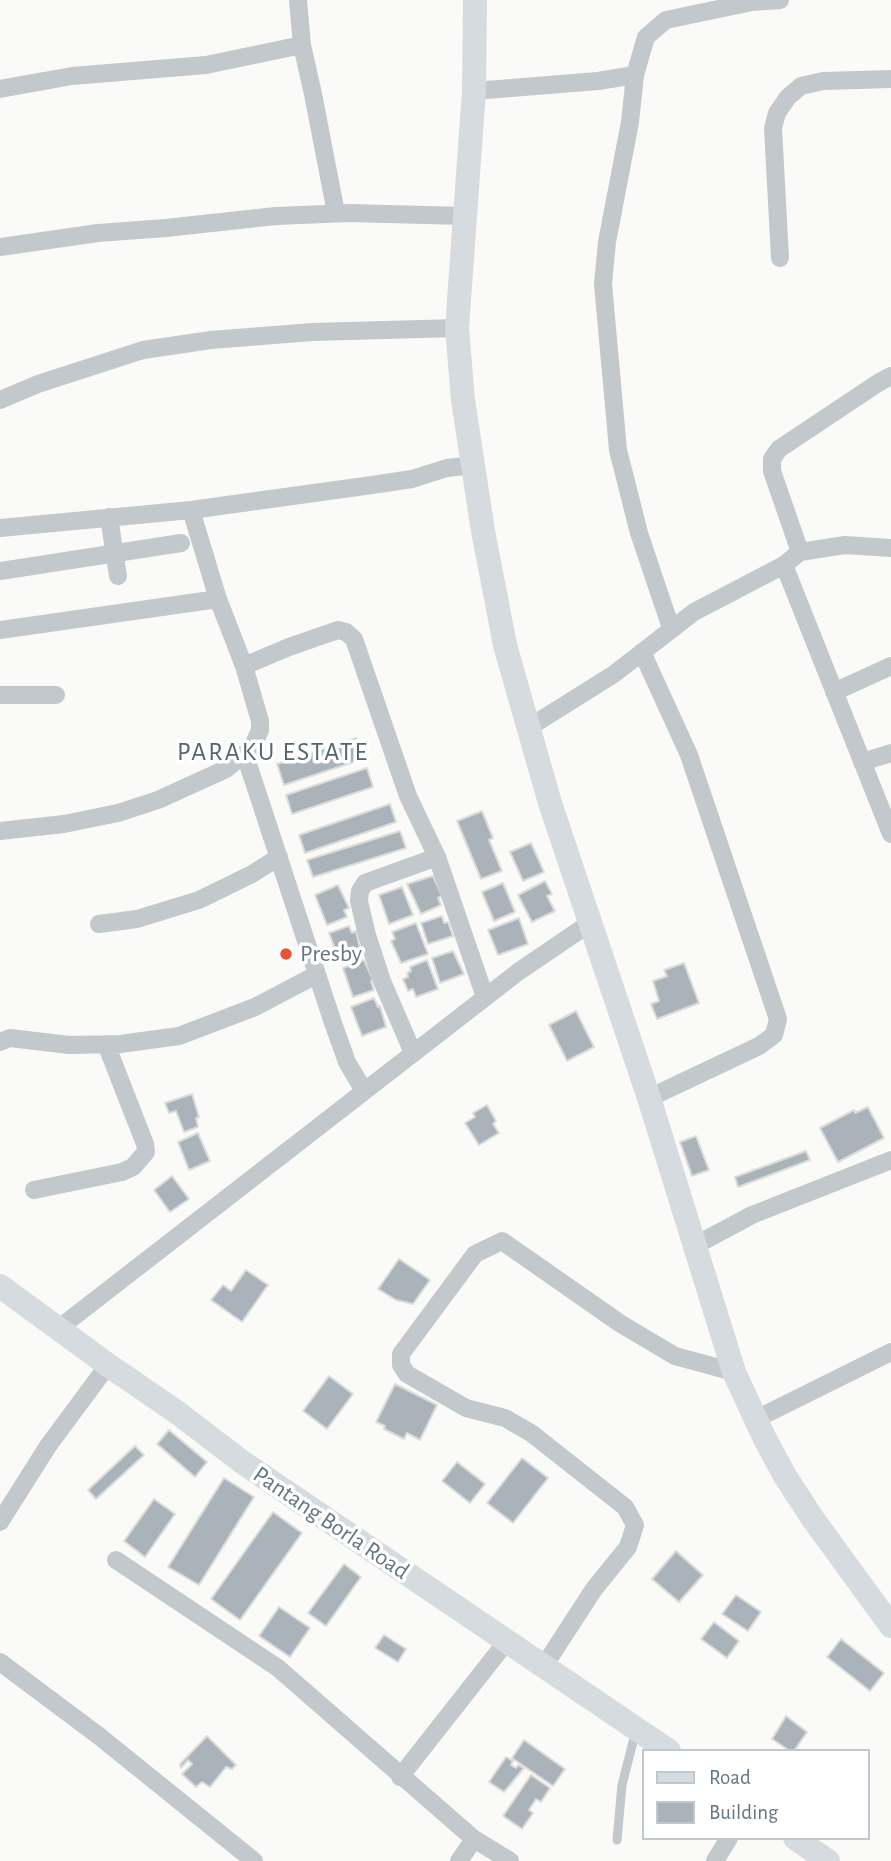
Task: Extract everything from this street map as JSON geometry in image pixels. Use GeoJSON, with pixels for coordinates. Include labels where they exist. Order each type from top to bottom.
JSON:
{"type":"FeatureCollection","features":[{"type":"Feature","properties":{"kind":"street"},"geometry":{"type":"LineString","coordinates":[[298,0],[302,45],[335,213]]}},
{"type":"Feature","properties":{"kind":"street"},"geometry":{"type":"LineString","coordinates":[[475,0],[474,91],[457,328],[463,400],[505,645],[528,728],[649,1098],[734,1372],[785,1476],[891,1626]]}},
{"type":"Feature","properties":{"kind":"street"},"geometry":{"type":"LineString","coordinates":[[671,628],[639,533],[618,450],[603,284],[607,242],[632,109],[635,75],[646,37],[666,20],[752,2],[780,0]]}},
{"type":"Feature","properties":{"kind":"street"},"geometry":{"type":"LineString","coordinates":[[0,89],[72,76],[206,65],[302,45]]}},
{"type":"Feature","properties":{"kind":"street"},"geometry":{"type":"LineString","coordinates":[[474,91],[598,81],[635,75]]}},
{"type":"Feature","properties":{"kind":"street"},"geometry":{"type":"LineString","coordinates":[[780,258],[773,128],[777,113],[788,97],[801,86],[823,81],[891,79]]}},
{"type":"Feature","properties":{"kind":"street"},"geometry":{"type":"LineString","coordinates":[[0,247],[98,233],[276,216],[335,213],[465,216]]}},
{"type":"Feature","properties":{"kind":"street"},"geometry":{"type":"LineString","coordinates":[[0,400],[38,384],[143,350],[211,340],[312,332],[457,328]]}},
{"type":"Feature","properties":{"kind":"street"},"geometry":{"type":"LineString","coordinates":[[800,552],[772,471],[772,459],[779,449],[891,376]]}},
{"type":"Feature","properties":{"kind":"street"},"geometry":{"type":"LineString","coordinates":[[0,528],[191,510],[412,479],[447,468],[474,465]]}},
{"type":"Feature","properties":{"kind":"street"},"geometry":{"type":"LineString","coordinates":[[0,831],[64,824],[118,813],[158,800],[226,769],[252,748],[260,730],[244,666],[218,599],[191,510]]}},
{"type":"Feature","properties":{"kind":"street"},"geometry":{"type":"LineString","coordinates":[[108,517],[118,576]]}},
{"type":"Feature","properties":{"kind":"street"},"geometry":{"type":"LineString","coordinates":[[0,570],[181,543]]}},
{"type":"Feature","properties":{"kind":"street"},"geometry":{"type":"LineString","coordinates":[[528,728],[614,674],[694,612],[784,565],[800,552],[845,545],[891,548]]}},
{"type":"Feature","properties":{"kind":"street"},"geometry":{"type":"LineString","coordinates":[[784,565],[891,834]]}},
{"type":"Feature","properties":{"kind":"street"},"geometry":{"type":"LineString","coordinates":[[0,631],[218,599]]}},
{"type":"Feature","properties":{"kind":"street"},"geometry":{"type":"LineString","coordinates":[[244,666],[338,630],[346,632],[354,639],[408,796],[437,857],[485,997]]}},
{"type":"Feature","properties":{"kind":"street"},"geometry":{"type":"LineString","coordinates":[[642,652],[689,755],[778,1018],[774,1035],[759,1046],[649,1098]]}},
{"type":"Feature","properties":{"kind":"street"},"geometry":{"type":"LineString","coordinates":[[834,692],[891,666]]}},
{"type":"Feature","properties":{"kind":"street"},"geometry":{"type":"LineString","coordinates":[[0,695],[56,695]]}},
{"type":"Feature","properties":{"kind":"street"},"geometry":{"type":"LineString","coordinates":[[862,762],[891,753]]}},
{"type":"Feature","properties":{"kind":"street"},"geometry":{"type":"LineString","coordinates":[[245,755],[316,975],[347,1062],[364,1091]]}},
{"type":"Feature","properties":{"kind":"street"},"geometry":{"type":"LineString","coordinates":[[99,924],[137,919],[199,900],[279,857]]}},
{"type":"Feature","properties":{"kind":"street"},"geometry":{"type":"LineString","coordinates":[[413,1053],[382,981],[359,901],[360,891],[365,883],[437,857]]}},
{"type":"Feature","properties":{"kind":"street"},"geometry":{"type":"LineString","coordinates":[[58,1329],[485,997],[590,923]]}},
{"type":"Feature","properties":{"kind":"street"},"geometry":{"type":"LineString","coordinates":[[0,1042],[10,1038],[69,1045],[139,1043],[179,1035],[255,1007],[316,975]]}},
{"type":"Feature","properties":{"kind":"street"},"geometry":{"type":"LineString","coordinates":[[34,1190],[122,1172],[133,1167],[146,1152],[106,1044]]}},
{"type":"Feature","properties":{"kind":"street"},"geometry":{"type":"LineString","coordinates":[[694,1246],[752,1215],[891,1160]]}},
{"type":"Feature","properties":{"kind":"street"},"geometry":{"type":"LineString","coordinates":[[544,1665],[594,1588],[628,1547],[635,1525],[625,1507],[531,1433],[505,1418],[466,1408],[407,1374],[401,1365],[401,1354],[475,1254],[502,1241],[621,1324],[675,1356],[734,1372]]}},
{"type":"Feature","properties":{"kind":"street","name":"Pantang Borla Road"},"geometry":{"type":"LineString","coordinates":[[0,1286],[368,1550],[666,1749]]}},
{"type":"Feature","properties":{"kind":"street"},"geometry":{"type":"LineString","coordinates":[[756,1419],[891,1352]]}},
{"type":"Feature","properties":{"kind":"street"},"geometry":{"type":"LineString","coordinates":[[0,1522],[48,1446],[108,1365]]}},
{"type":"Feature","properties":{"kind":"street"},"geometry":{"type":"LineString","coordinates":[[117,1560],[278,1668],[474,1839],[510,1861]]}},
{"type":"Feature","properties":{"kind":"street"},"geometry":{"type":"LineString","coordinates":[[400,1777],[507,1641]]}},
{"type":"Feature","properties":{"kind":"street"},"geometry":{"type":"LineString","coordinates":[[0,1662],[99,1736],[254,1861]]}},
{"type":"Feature","properties":{"kind":"street"},"geometry":{"type":"LineString","coordinates":[[459,1861],[474,1839]]}},
{"type":"Feature","properties":{"kind":"street"},"geometry":{"type":"LineString","coordinates":[[715,1861],[728,1840]]}},
{"type":"Feature","properties":{"kind":"street"},"geometry":{"type":"LineString","coordinates":[[798,1840],[828,1861]]}},
{"type":"Feature","properties":{"kind":"lane"},"geometry":{"type":"LineString","coordinates":[[617,1840],[622,1785],[637,1728]]}},
{"type":"Feature","properties":{"kind":"building"},"geometry":{"type":"Polygon","coordinates":[[[356,738],[363,759],[284,785],[277,764],[356,738]]]}},
{"type":"Feature","properties":{"kind":"building"},"geometry":{"type":"Polygon","coordinates":[[[367,768],[373,787],[292,814],[286,795],[367,768]]]}},
{"type":"Feature","properties":{"kind":"building"},"geometry":{"type":"Polygon","coordinates":[[[390,804],[396,822],[305,853],[299,835],[390,804]]]}},
{"type":"Feature","properties":{"kind":"building"},"geometry":{"type":"Polygon","coordinates":[[[482,811],[493,838],[489,840],[502,871],[481,879],[457,821],[482,811]]]}},
{"type":"Feature","properties":{"kind":"building"},"geometry":{"type":"Polygon","coordinates":[[[400,831],[406,848],[313,877],[307,860],[400,831]]]}},
{"type":"Feature","properties":{"kind":"building"},"geometry":{"type":"Polygon","coordinates":[[[531,843],[544,872],[523,881],[510,852],[531,843]]]}},
{"type":"Feature","properties":{"kind":"building"},"geometry":{"type":"Polygon","coordinates":[[[433,876],[442,896],[438,898],[441,905],[421,914],[407,884],[433,876]]]}},
{"type":"Feature","properties":{"kind":"building"},"geometry":{"type":"Polygon","coordinates":[[[545,881],[552,894],[547,896],[555,911],[532,922],[518,895],[545,881]]]}},
{"type":"Feature","properties":{"kind":"building"},"geometry":{"type":"Polygon","coordinates":[[[503,883],[515,912],[494,921],[482,892],[503,883]]]}},
{"type":"Feature","properties":{"kind":"building"},"geometry":{"type":"Polygon","coordinates":[[[338,885],[349,908],[344,910],[347,917],[327,925],[315,895],[338,885]]]}},
{"type":"Feature","properties":{"kind":"building"},"geometry":{"type":"Polygon","coordinates":[[[402,887],[413,915],[389,924],[379,895],[402,887]]]}},
{"type":"Feature","properties":{"kind":"building"},"geometry":{"type":"Polygon","coordinates":[[[442,916],[444,923],[448,922],[453,936],[428,944],[421,923],[442,916]]]}},
{"type":"Feature","properties":{"kind":"building"},"geometry":{"type":"Polygon","coordinates":[[[519,918],[528,944],[498,955],[488,930],[519,918]]]}},
{"type":"Feature","properties":{"kind":"building"},"geometry":{"type":"Polygon","coordinates":[[[416,923],[428,954],[401,963],[391,941],[395,939],[392,932],[416,923]]]}},
{"type":"Feature","properties":{"kind":"building"},"geometry":{"type":"Polygon","coordinates":[[[349,926],[352,933],[356,931],[361,952],[339,960],[329,933],[349,926]]]}},
{"type":"Feature","properties":{"kind":"building"},"geometry":{"type":"Polygon","coordinates":[[[453,951],[464,974],[440,983],[432,958],[453,951]]]}},
{"type":"Feature","properties":{"kind":"building"},"geometry":{"type":"Polygon","coordinates":[[[364,960],[373,980],[374,990],[353,997],[343,968],[364,960]]]}},
{"type":"Feature","properties":{"kind":"building"},"geometry":{"type":"Polygon","coordinates":[[[427,960],[438,989],[416,997],[413,989],[408,991],[403,979],[408,977],[410,967],[427,960]]]}},
{"type":"Feature","properties":{"kind":"building"},"geometry":{"type":"Polygon","coordinates":[[[684,963],[699,1003],[657,1019],[651,1004],[659,1001],[653,981],[667,976],[664,970],[684,963]]]}},
{"type":"Feature","properties":{"kind":"building"},"geometry":{"type":"Polygon","coordinates":[[[374,998],[378,1007],[380,1006],[386,1027],[362,1036],[351,1007],[374,998]]]}},
{"type":"Feature","properties":{"kind":"building"},"geometry":{"type":"Polygon","coordinates":[[[576,1011],[594,1047],[567,1061],[549,1025],[576,1011]]]}},
{"type":"Feature","properties":{"kind":"building"},"geometry":{"type":"Polygon","coordinates":[[[192,1094],[199,1117],[196,1118],[198,1127],[184,1132],[176,1111],[169,1113],[165,1103],[192,1094]]]}},
{"type":"Feature","properties":{"kind":"building"},"geometry":{"type":"Polygon","coordinates":[[[487,1105],[499,1133],[479,1145],[465,1123],[475,1117],[473,1113],[487,1105]]]}},
{"type":"Feature","properties":{"kind":"building"},"geometry":{"type":"Polygon","coordinates":[[[868,1107],[884,1138],[838,1162],[820,1128],[854,1110],[855,1113],[868,1107]]]}},
{"type":"Feature","properties":{"kind":"building"},"geometry":{"type":"Polygon","coordinates":[[[198,1133],[210,1161],[189,1170],[178,1142],[198,1133]]]}},
{"type":"Feature","properties":{"kind":"building"},"geometry":{"type":"Polygon","coordinates":[[[696,1136],[709,1170],[692,1176],[680,1142],[696,1136]]]}},
{"type":"Feature","properties":{"kind":"building"},"geometry":{"type":"Polygon","coordinates":[[[806,1151],[810,1160],[738,1187],[735,1177],[806,1151]]]}},
{"type":"Feature","properties":{"kind":"building"},"geometry":{"type":"Polygon","coordinates":[[[172,1176],[189,1199],[170,1212],[154,1190],[172,1176]]]}},
{"type":"Feature","properties":{"kind":"building"},"geometry":{"type":"Polygon","coordinates":[[[399,1259],[430,1280],[413,1304],[396,1300],[378,1289],[399,1259]]]}},
{"type":"Feature","properties":{"kind":"building"},"geometry":{"type":"Polygon","coordinates":[[[246,1270],[268,1285],[242,1322],[211,1300],[223,1285],[231,1291],[246,1270]]]}},
{"type":"Feature","properties":{"kind":"building"},"geometry":{"type":"Polygon","coordinates":[[[329,1376],[353,1394],[327,1429],[303,1411],[329,1376]]]}},
{"type":"Feature","properties":{"kind":"building"},"geometry":{"type":"Polygon","coordinates":[[[395,1384],[437,1405],[420,1440],[407,1433],[404,1439],[376,1422],[395,1384]]]}},
{"type":"Feature","properties":{"kind":"building"},"geometry":{"type":"Polygon","coordinates":[[[169,1430],[207,1462],[195,1477],[157,1444],[169,1430]]]}},
{"type":"Feature","properties":{"kind":"building"},"geometry":{"type":"Polygon","coordinates":[[[135,1446],[144,1455],[96,1499],[88,1490],[135,1446]]]}},
{"type":"Feature","properties":{"kind":"building"},"geometry":{"type":"Polygon","coordinates":[[[522,1458],[548,1478],[513,1523],[487,1503],[522,1458]]]}},
{"type":"Feature","properties":{"kind":"building"},"geometry":{"type":"Polygon","coordinates":[[[457,1462],[485,1484],[470,1503],[442,1481],[457,1462]]]}},
{"type":"Feature","properties":{"kind":"building"},"geometry":{"type":"Polygon","coordinates":[[[224,1478],[254,1497],[199,1585],[168,1567],[224,1478]]]}},
{"type":"Feature","properties":{"kind":"building"},"geometry":{"type":"Polygon","coordinates":[[[154,1499],[175,1514],[145,1557],[124,1541],[154,1499]]]}},
{"type":"Feature","properties":{"kind":"building"},"geometry":{"type":"Polygon","coordinates":[[[273,1512],[302,1533],[240,1620],[211,1599],[273,1512]]]}},
{"type":"Feature","properties":{"kind":"building"},"geometry":{"type":"Polygon","coordinates":[[[676,1551],[703,1575],[679,1602],[652,1579],[676,1551]]]}},
{"type":"Feature","properties":{"kind":"building"},"geometry":{"type":"Polygon","coordinates":[[[344,1564],[361,1577],[326,1626],[308,1613],[344,1564]]]}},
{"type":"Feature","properties":{"kind":"building"},"geometry":{"type":"Polygon","coordinates":[[[736,1595],[761,1612],[748,1631],[722,1614],[736,1595]]]}},
{"type":"Feature","properties":{"kind":"building"},"geometry":{"type":"Polygon","coordinates":[[[279,1607],[310,1628],[290,1657],[259,1636],[279,1607]]]}},
{"type":"Feature","properties":{"kind":"building"},"geometry":{"type":"Polygon","coordinates":[[[714,1622],[739,1641],[727,1658],[701,1639],[714,1622]]]}},
{"type":"Feature","properties":{"kind":"building"},"geometry":{"type":"Polygon","coordinates":[[[384,1635],[406,1649],[398,1662],[375,1648],[384,1635]]]}},
{"type":"Feature","properties":{"kind":"building"},"geometry":{"type":"Polygon","coordinates":[[[841,1639],[884,1673],[870,1691],[827,1657],[841,1639]]]}},
{"type":"Feature","properties":{"kind":"building"},"geometry":{"type":"Polygon","coordinates":[[[786,1716],[807,1732],[795,1749],[787,1749],[772,1739],[786,1716]]]}},
{"type":"Feature","properties":{"kind":"building"},"geometry":{"type":"Polygon","coordinates":[[[207,1736],[236,1765],[232,1769],[226,1767],[210,1787],[202,1782],[196,1787],[182,1774],[192,1764],[188,1760],[181,1768],[180,1764],[207,1736]]]}},
{"type":"Feature","properties":{"kind":"building"},"geometry":{"type":"Polygon","coordinates":[[[524,1740],[565,1769],[553,1786],[512,1758],[524,1740]]]}},
{"type":"Feature","properties":{"kind":"building"},"geometry":{"type":"Polygon","coordinates":[[[506,1757],[513,1761],[511,1765],[524,1768],[504,1792],[489,1782],[506,1757]]]}},
{"type":"Feature","properties":{"kind":"building"},"geometry":{"type":"Polygon","coordinates":[[[531,1775],[550,1788],[541,1802],[536,1799],[529,1810],[533,1813],[522,1829],[503,1816],[531,1775]]]}},
{"type":"Feature","properties":{"kind":"place","name":"Presby"},"geometry":{"type":"Point","coordinates":[286,954]}},
{"type":"Feature","properties":{"kind":"district","name":"PARAKU ESTATE"},"geometry":{"type":"Point","coordinates":[273,752]}}]}
